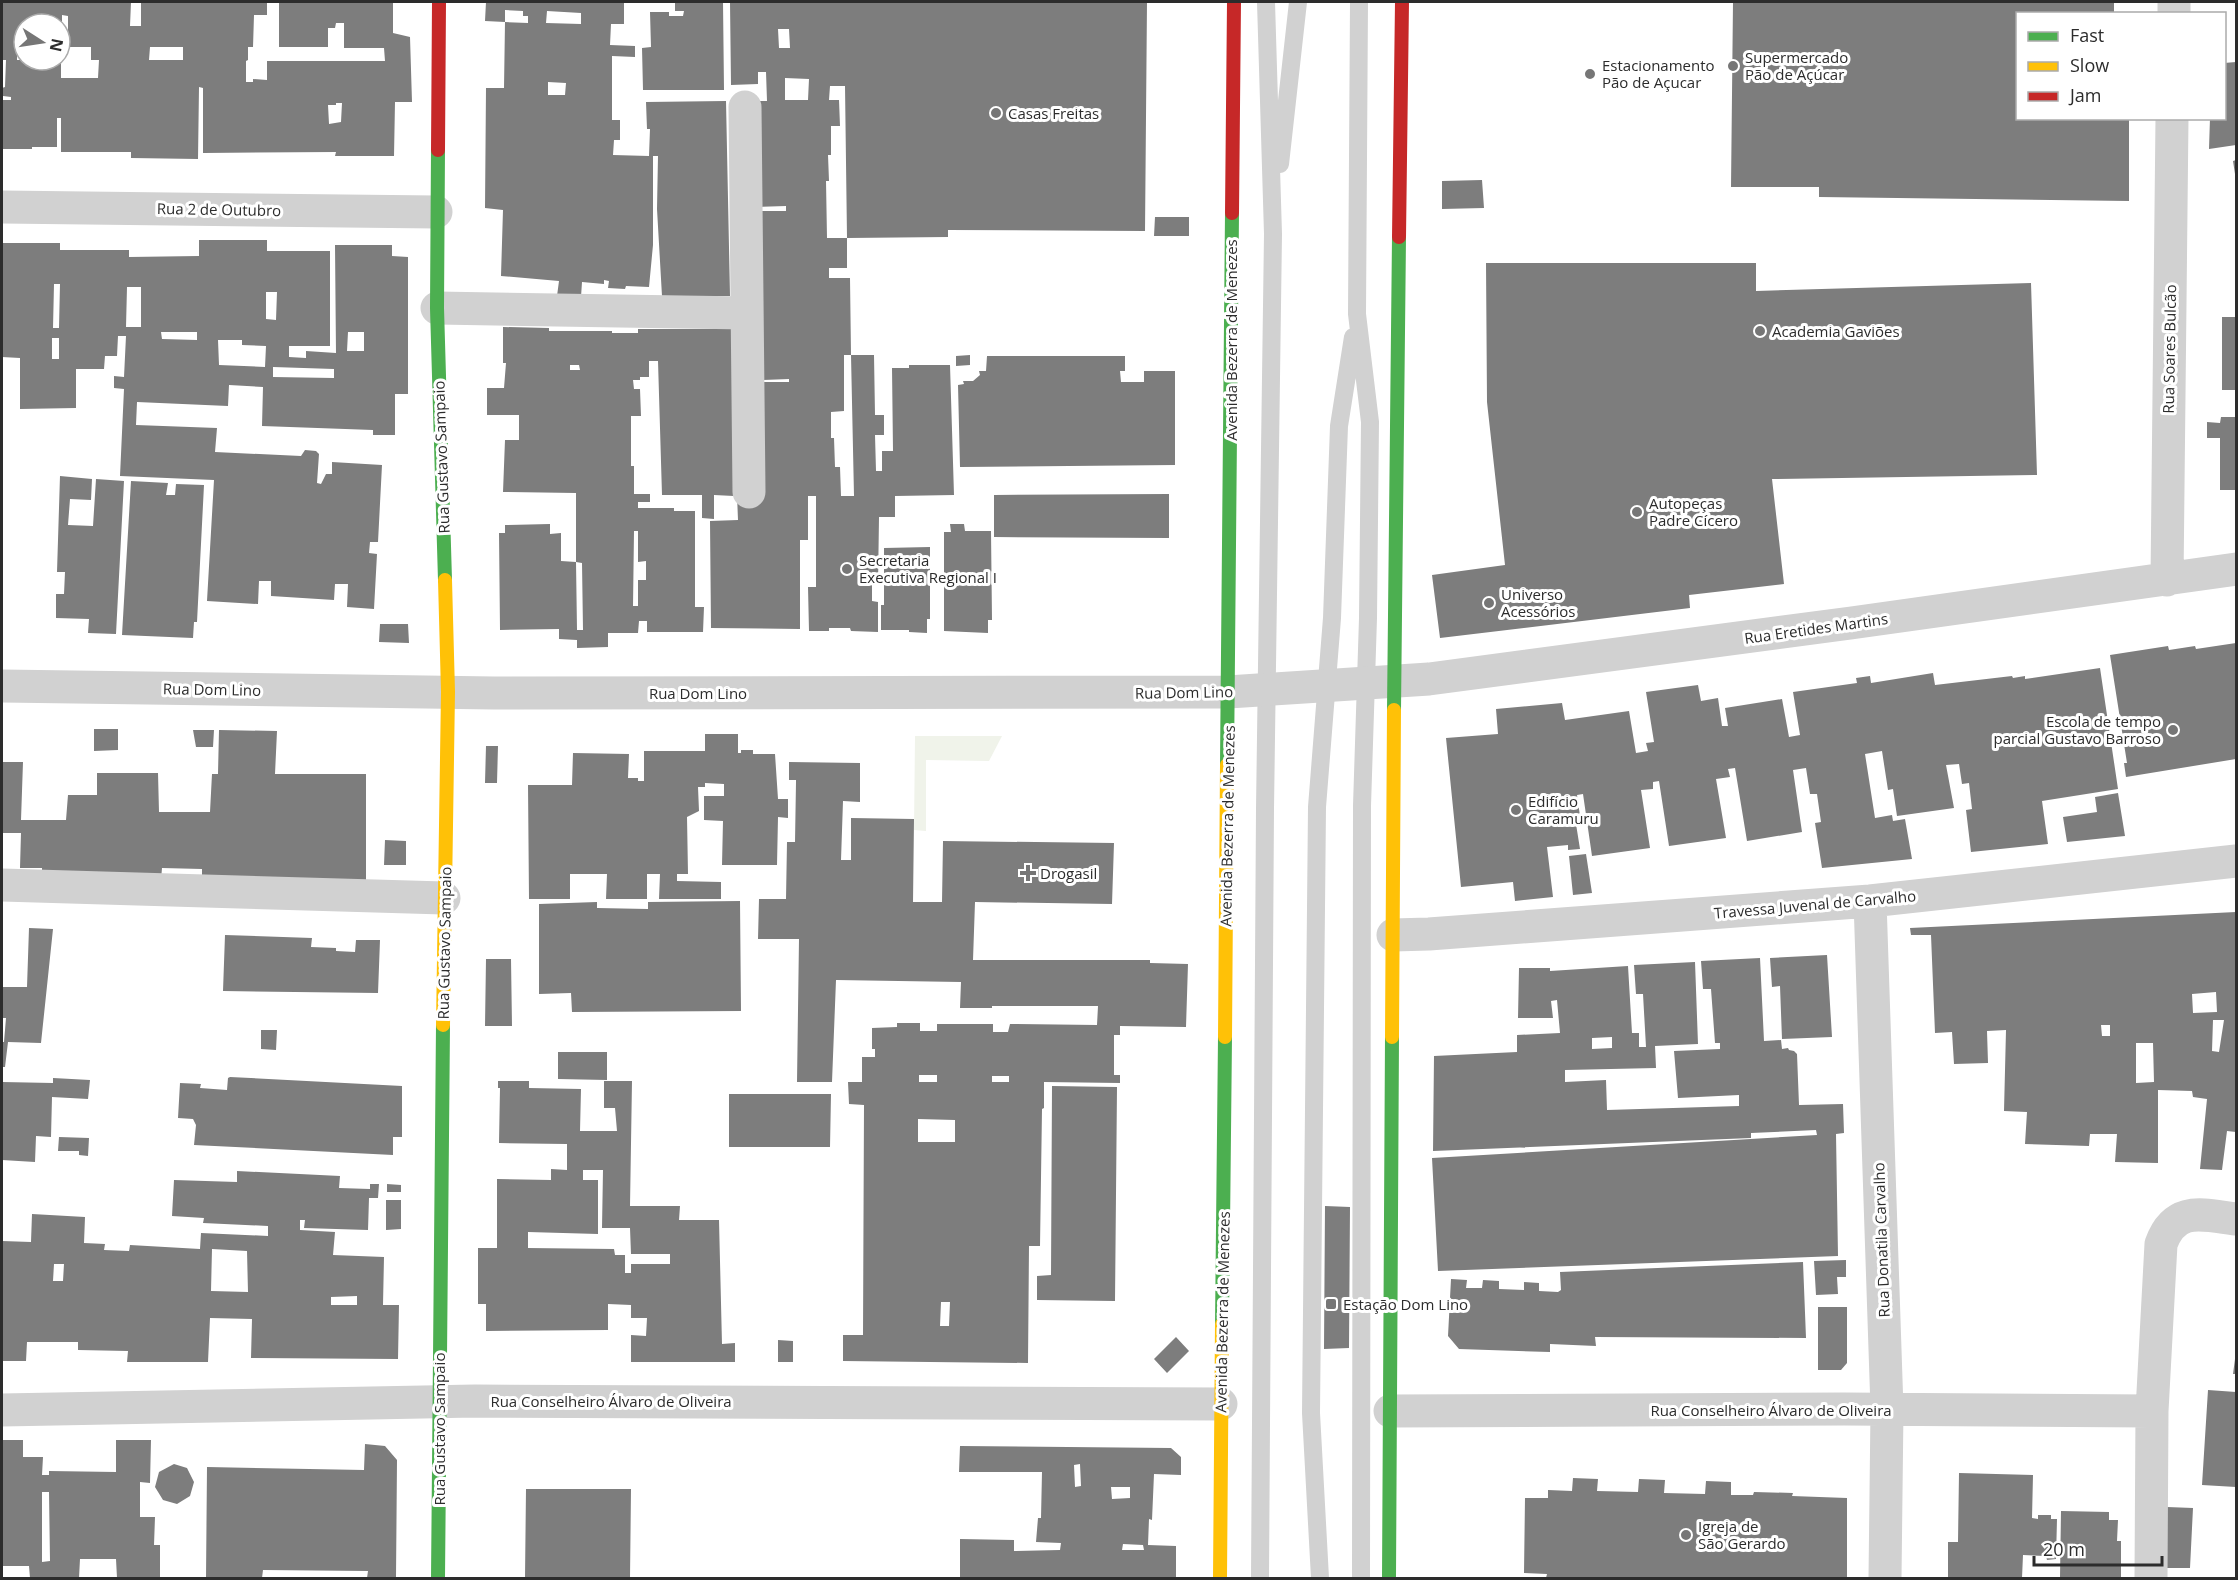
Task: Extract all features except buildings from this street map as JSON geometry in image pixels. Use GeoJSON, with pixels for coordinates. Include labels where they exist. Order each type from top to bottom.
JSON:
{"type":"FeatureCollection","features":[{"type":"Feature","properties":{"kind":"main road","name":"Rua Gustavo Sampaio"},"geometry":{"type":"LineString","coordinates":[[438,1578],[448,692],[437,308],[436,212],[440,2]]}},
{"type":"Feature","properties":{"kind":"main road","name":"Avenida Bezerra de Menezes"},"geometry":{"type":"LineString","coordinates":[[1220,1578],[1234,2]]}},
{"type":"Feature","properties":{"kind":"main road"},"geometry":{"type":"LineString","coordinates":[[1389,1578],[1393,935],[1380,682],[1402,2]]}},
{"type":"Feature","properties":{"kind":"street"},"geometry":{"type":"LineString","coordinates":[[745,107],[750,492]]}},
{"type":"Feature","properties":{"kind":"street","name":"Rua Soares Bulcão"},"geometry":{"type":"LineString","coordinates":[[2166,580],[2172,120]]}},
{"type":"Feature","properties":{"kind":"street","name":"Rua 2 de Outubro"},"geometry":{"type":"LineString","coordinates":[[2,207],[436,212]]}},
{"type":"Feature","properties":{"kind":"street"},"geometry":{"type":"LineString","coordinates":[[437,308],[747,313]]}},
{"type":"Feature","properties":{"kind":"street","name":"Rua Eretides Martins"},"geometry":{"type":"LineString","coordinates":[[1380,682],[1429,679],[2236,569]]}},
{"type":"Feature","properties":{"kind":"street","name":"Rua Dom Lino"},"geometry":{"type":"LineString","coordinates":[[2,686],[448,692],[1228,692],[1380,682]]}},
{"type":"Feature","properties":{"kind":"street","name":"Travessa Juvenal de Carvalho"},"geometry":{"type":"LineString","coordinates":[[1393,935],[1870,901],[2236,861]]}},
{"type":"Feature","properties":{"kind":"street"},"geometry":{"type":"LineString","coordinates":[[2,885],[444,898]]}},
{"type":"Feature","properties":{"kind":"street","name":"Rua Donatila Carvalho"},"geometry":{"type":"LineString","coordinates":[[1870,901],[1887,1409],[1886,1578]]}},
{"type":"Feature","properties":{"kind":"street"},"geometry":{"type":"LineString","coordinates":[[2151,1578],[2151,1411],[2161,1244],[2167,1229],[2178,1218],[2195,1214],[2236,1219]]}},
{"type":"Feature","properties":{"kind":"street","name":"Rua Conselheiro Álvaro de Oliveira"},"geometry":{"type":"LineString","coordinates":[[2,1410],[439,1401],[1221,1404]]}},
{"type":"Feature","properties":{"kind":"street","name":"Rua Conselheiro Álvaro de Oliveira"},"geometry":{"type":"LineString","coordinates":[[1390,1411],[1887,1409],[2151,1411]]}},
{"type":"Feature","properties":{"kind":"lane"},"geometry":{"type":"LineString","coordinates":[[1260,1578],[1273,234],[1266,2]]}},
{"type":"Feature","properties":{"kind":"lane"},"geometry":{"type":"LineString","coordinates":[[1273,234],[1298,2]]}},
{"type":"Feature","properties":{"kind":"lane"},"geometry":{"type":"LineString","coordinates":[[1359,2],[1357,314],[1370,422],[1380,682],[1362,829],[1361,1578]]}},
{"type":"Feature","properties":{"kind":"lane"},"geometry":{"type":"LineString","coordinates":[[1320,1578],[1312,1390],[1317,807],[1332,618],[1339,426],[1357,314]]}},
{"type":"Feature","properties":{"kind":"shaded area"},"geometry":{"type":"Polygon","coordinates":[[[915,736],[1002,736],[989,761],[926,760],[926,831],[914,830],[915,736]]]}},
{"type":"Feature","properties":{"kind":"traffic: fast"},"geometry":{"type":"LineString","coordinates":[[438,150],[437,308],[445,580]]}},
{"type":"Feature","properties":{"kind":"traffic: fast"},"geometry":{"type":"LineString","coordinates":[[1227,765],[1232,213]]}},
{"type":"Feature","properties":{"kind":"traffic: fast"},"geometry":{"type":"LineString","coordinates":[[1394,710],[1399,237]]}},
{"type":"Feature","properties":{"kind":"traffic: fast"},"geometry":{"type":"LineString","coordinates":[[438,1578],[443,1025]]}},
{"type":"Feature","properties":{"kind":"traffic: fast"},"geometry":{"type":"LineString","coordinates":[[1222,1324],[1225,1037]]}},
{"type":"Feature","properties":{"kind":"traffic: fast"},"geometry":{"type":"LineString","coordinates":[[1389,1578],[1392,1037]]}},
{"type":"Feature","properties":{"kind":"traffic: slow"},"geometry":{"type":"LineString","coordinates":[[443,1025],[448,692],[445,580]]}},
{"type":"Feature","properties":{"kind":"traffic: slow"},"geometry":{"type":"LineString","coordinates":[[1392,1037],[1394,710]]}},
{"type":"Feature","properties":{"kind":"traffic: slow"},"geometry":{"type":"LineString","coordinates":[[1225,1037],[1227,765]]}},
{"type":"Feature","properties":{"kind":"traffic: slow"},"geometry":{"type":"LineString","coordinates":[[1220,1578],[1222,1324]]}},
{"type":"Feature","properties":{"kind":"traffic: jam"},"geometry":{"type":"LineString","coordinates":[[438,150],[439,2]]}},
{"type":"Feature","properties":{"kind":"traffic: jam"},"geometry":{"type":"LineString","coordinates":[[1232,213],[1234,2]]}},
{"type":"Feature","properties":{"kind":"traffic: jam"},"geometry":{"type":"LineString","coordinates":[[1399,237],[1402,2]]}},
{"type":"Feature","properties":{"kind":"place","name":"Supermercado Pão de Açúcar"},"geometry":{"type":"Point","coordinates":[1733,66]}},
{"type":"Feature","properties":{"kind":"place","name":"Estacionamento Pão de Açucar"},"geometry":{"type":"Point","coordinates":[1590,74]}},
{"type":"Feature","properties":{"kind":"place","name":"Casas Freitas"},"geometry":{"type":"Point","coordinates":[996,113]}},
{"type":"Feature","properties":{"kind":"place","name":"Academia Gaviões"},"geometry":{"type":"Point","coordinates":[1760,331]}},
{"type":"Feature","properties":{"kind":"place","name":"Autopeças Padre Cícero"},"geometry":{"type":"Point","coordinates":[1637,512]}},
{"type":"Feature","properties":{"kind":"place","name":"Secretaria Executiva Regional I"},"geometry":{"type":"Point","coordinates":[847,569]}},
{"type":"Feature","properties":{"kind":"place","name":"Universo Acessórios"},"geometry":{"type":"Point","coordinates":[1489,603]}},
{"type":"Feature","properties":{"kind":"place","name":"Escola de tempo parcial Gustavo Barroso"},"geometry":{"type":"Point","coordinates":[2173,730]}},
{"type":"Feature","properties":{"kind":"place","name":"Edifício Caramuru"},"geometry":{"type":"Point","coordinates":[1516,810]}},
{"type":"Feature","properties":{"kind":"place","name":"Drogasil"},"geometry":{"type":"Point","coordinates":[1028,873]}},
{"type":"Feature","properties":{"kind":"place","name":"Estação Dom Lino"},"geometry":{"type":"Point","coordinates":[1331,1304]}},
{"type":"Feature","properties":{"kind":"place","name":"Igreja de São Gerardo"},"geometry":{"type":"Point","coordinates":[1686,1535]}}]}
